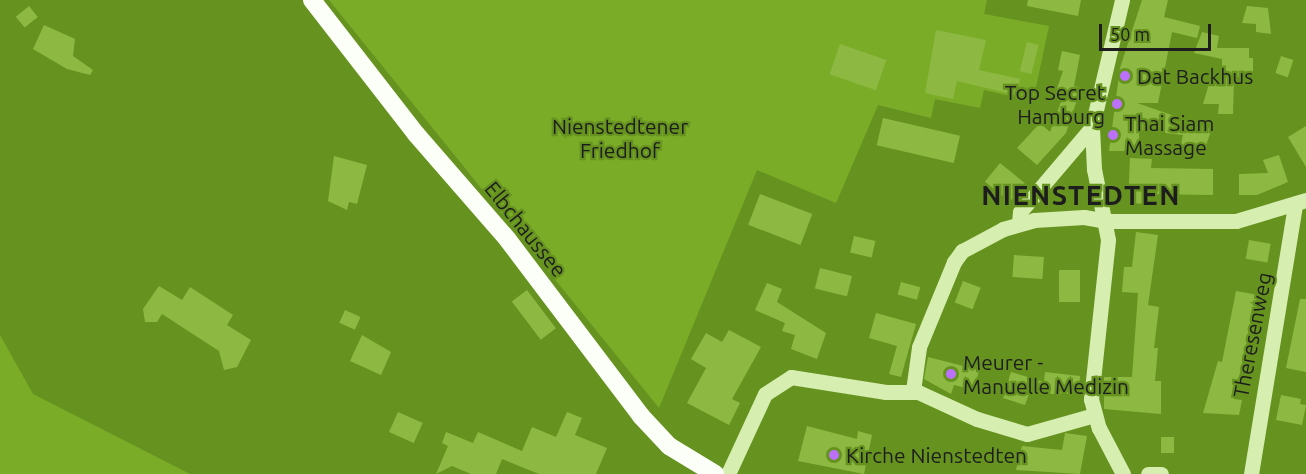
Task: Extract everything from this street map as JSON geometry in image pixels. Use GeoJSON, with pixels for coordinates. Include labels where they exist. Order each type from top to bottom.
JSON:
{"type":"FeatureCollection","features":[{"type":"Feature","properties":{"kind":"main road","name":"Elbchaussee"},"geometry":{"type":"LineString","coordinates":[[312,0],[416,134],[508,240],[641,416],[669,446],[715,474]]}},
{"type":"Feature","properties":{"kind":"street"},"geometry":{"type":"LineString","coordinates":[[1122,0],[1092,127],[1094,169],[1107,221],[1092,383],[1094,415],[1123,474]]}},
{"type":"Feature","properties":{"kind":"street"},"geometry":{"type":"LineString","coordinates":[[1019,223],[1020,212],[1092,127]]}},
{"type":"Feature","properties":{"kind":"street"},"geometry":{"type":"LineString","coordinates":[[913,391],[919,347],[954,262],[969,247],[1019,223],[1084,217],[1107,221],[1236,221],[1300,202]]}},
{"type":"Feature","properties":{"kind":"street","name":"Theresenweg"},"geometry":{"type":"LineString","coordinates":[[1251,474],[1300,202]]}},
{"type":"Feature","properties":{"kind":"street"},"geometry":{"type":"LineString","coordinates":[[728,474],[761,400],[785,378],[804,376],[886,392],[913,391],[977,419],[1027,434],[1094,415]]}},
{"type":"Feature","properties":{"kind":"street"},"geometry":{"type":"LineString","coordinates":[[1148,474],[1161,474]]}},
{"type":"Feature","properties":{"kind":"green space","name":"Nienstedtener Friedhof"},"geometry":{"type":"Polygon","coordinates":[[[329,0],[987,0],[984,14],[1049,26],[1033,101],[984,90],[980,108],[935,99],[931,118],[878,105],[836,203],[757,170],[659,408],[329,0]]]}},
{"type":"Feature","properties":{"kind":"green space"},"geometry":{"type":"Polygon","coordinates":[[[0,335],[33,394],[190,474],[0,474],[0,335]]]}},
{"type":"Feature","properties":{"kind":"building"},"geometry":{"type":"Polygon","coordinates":[[[1028,0],[1081,0],[1078,16],[1027,6],[1028,0]]]}},
{"type":"Feature","properties":{"kind":"building"},"geometry":{"type":"Polygon","coordinates":[[[1142,0],[1168,0],[1164,17],[1200,26],[1197,38],[1172,32],[1158,103],[1137,103],[1212,129],[1203,153],[1181,144],[1183,135],[1139,130],[1139,151],[1109,151],[1120,68],[1142,0]]]}},
{"type":"Feature","properties":{"kind":"building"},"geometry":{"type":"Polygon","coordinates":[[[29,6],[38,17],[25,28],[16,17],[29,6]]]}},
{"type":"Feature","properties":{"kind":"building"},"geometry":{"type":"Polygon","coordinates":[[[1247,6],[1268,8],[1271,34],[1256,32],[1256,24],[1242,23],[1247,6]]]}},
{"type":"Feature","properties":{"kind":"building"},"geometry":{"type":"Polygon","coordinates":[[[44,25],[75,39],[73,56],[93,70],[90,75],[67,69],[33,49],[44,25]]]}},
{"type":"Feature","properties":{"kind":"building"},"geometry":{"type":"Polygon","coordinates":[[[936,30],[986,40],[979,70],[1020,79],[1016,95],[957,81],[953,99],[925,93],[936,30]]]}},
{"type":"Feature","properties":{"kind":"building"},"geometry":{"type":"Polygon","coordinates":[[[1202,32],[1219,36],[1217,48],[1249,48],[1249,58],[1253,58],[1253,77],[1234,77],[1233,114],[1218,114],[1219,104],[1203,104],[1209,84],[1222,85],[1222,59],[1194,53],[1202,32]]]}},
{"type":"Feature","properties":{"kind":"building"},"geometry":{"type":"Polygon","coordinates":[[[1027,42],[1039,45],[1031,74],[1020,71],[1027,42]]]}},
{"type":"Feature","properties":{"kind":"building"},"geometry":{"type":"Polygon","coordinates":[[[840,44],[886,60],[876,90],[830,74],[840,44]]]}},
{"type":"Feature","properties":{"kind":"building"},"geometry":{"type":"Polygon","coordinates":[[[1062,51],[1080,55],[1074,86],[1081,88],[1066,133],[1037,165],[1017,148],[1040,123],[1050,132],[1062,99],[1054,97],[1063,71],[1058,70],[1062,51]]]}},
{"type":"Feature","properties":{"kind":"building"},"geometry":{"type":"Polygon","coordinates":[[[1281,56],[1293,60],[1288,77],[1275,73],[1281,56]]]}},
{"type":"Feature","properties":{"kind":"building"},"geometry":{"type":"Polygon","coordinates":[[[883,118],[960,136],[954,163],[877,145],[883,118]]]}},
{"type":"Feature","properties":{"kind":"building"},"geometry":{"type":"Polygon","coordinates":[[[1306,126],[1306,167],[1288,137],[1306,126]]]}},
{"type":"Feature","properties":{"kind":"building"},"geometry":{"type":"Polygon","coordinates":[[[1279,155],[1288,182],[1257,195],[1239,195],[1239,174],[1268,173],[1263,160],[1279,155]]]}},
{"type":"Feature","properties":{"kind":"building"},"geometry":{"type":"Polygon","coordinates":[[[334,156],[367,165],[357,204],[349,202],[347,210],[328,201],[334,156]]]}},
{"type":"Feature","properties":{"kind":"building"},"geometry":{"type":"Polygon","coordinates":[[[1130,158],[1152,159],[1151,168],[1213,169],[1213,195],[1150,194],[1150,204],[1128,203],[1130,158]]]}},
{"type":"Feature","properties":{"kind":"building"},"geometry":{"type":"Polygon","coordinates":[[[1000,163],[1025,183],[1010,202],[985,182],[1000,163]]]}},
{"type":"Feature","properties":{"kind":"building"},"geometry":{"type":"Polygon","coordinates":[[[760,194],[812,214],[800,245],[748,225],[760,194]]]}},
{"type":"Feature","properties":{"kind":"building"},"geometry":{"type":"Polygon","coordinates":[[[1136,232],[1158,235],[1148,305],[1159,307],[1154,348],[1158,348],[1155,381],[1161,381],[1161,414],[1104,409],[1104,377],[1132,377],[1138,293],[1122,292],[1124,267],[1132,267],[1136,232]]]}},
{"type":"Feature","properties":{"kind":"building"},"geometry":{"type":"Polygon","coordinates":[[[854,236],[875,241],[872,258],[850,253],[854,236]]]}},
{"type":"Feature","properties":{"kind":"building"},"geometry":{"type":"Polygon","coordinates":[[[1249,240],[1271,244],[1267,263],[1246,259],[1249,240]]]}},
{"type":"Feature","properties":{"kind":"building"},"geometry":{"type":"Polygon","coordinates":[[[1014,255],[1044,257],[1042,279],[1012,277],[1014,255]]]}},
{"type":"Feature","properties":{"kind":"building"},"geometry":{"type":"Polygon","coordinates":[[[820,268],[852,276],[847,296],[815,288],[820,268]]]}},
{"type":"Feature","properties":{"kind":"building"},"geometry":{"type":"Polygon","coordinates":[[[1059,270],[1080,270],[1080,302],[1059,302],[1059,270]]]}},
{"type":"Feature","properties":{"kind":"building"},"geometry":{"type":"Polygon","coordinates":[[[963,281],[981,288],[972,309],[955,302],[963,281]]]}},
{"type":"Feature","properties":{"kind":"building"},"geometry":{"type":"Polygon","coordinates":[[[901,282],[920,287],[917,300],[898,295],[901,282]]]}},
{"type":"Feature","properties":{"kind":"building"},"geometry":{"type":"Polygon","coordinates":[[[767,283],[782,289],[777,302],[826,333],[817,359],[791,349],[795,335],[782,331],[785,323],[755,310],[767,283]]]}},
{"type":"Feature","properties":{"kind":"building"},"geometry":{"type":"Polygon","coordinates":[[[159,286],[182,300],[190,287],[233,315],[227,325],[251,340],[237,367],[224,370],[219,351],[162,314],[157,322],[145,322],[143,309],[159,286]]]}},
{"type":"Feature","properties":{"kind":"building"},"geometry":{"type":"Polygon","coordinates":[[[527,290],[556,328],[541,340],[512,301],[527,290]]]}},
{"type":"Feature","properties":{"kind":"building"},"geometry":{"type":"Polygon","coordinates":[[[1236,291],[1258,295],[1234,399],[1242,400],[1239,415],[1203,413],[1218,361],[1222,362],[1236,291]]]}},
{"type":"Feature","properties":{"kind":"building"},"geometry":{"type":"Polygon","coordinates":[[[1300,299],[1306,299],[1306,372],[1286,368],[1300,299]]]}},
{"type":"Feature","properties":{"kind":"building"},"geometry":{"type":"Polygon","coordinates":[[[345,310],[361,317],[355,330],[339,323],[345,310]]]}},
{"type":"Feature","properties":{"kind":"building"},"geometry":{"type":"Polygon","coordinates":[[[876,313],[916,324],[901,377],[889,374],[897,346],[869,338],[876,313]]]}},
{"type":"Feature","properties":{"kind":"building"},"geometry":{"type":"Polygon","coordinates":[[[729,330],[761,347],[732,399],[740,403],[729,425],[687,403],[706,368],[691,359],[706,333],[722,342],[729,330]]]}},
{"type":"Feature","properties":{"kind":"building"},"geometry":{"type":"Polygon","coordinates":[[[362,335],[391,352],[381,375],[350,361],[362,335]]]}},
{"type":"Feature","properties":{"kind":"building","name":"Meurer - Manuelle Medizin"},"geometry":{"type":"Polygon","coordinates":[[[928,357],[979,370],[974,390],[954,385],[951,394],[924,379],[928,357]]]}},
{"type":"Feature","properties":{"kind":"building"},"geometry":{"type":"Polygon","coordinates":[[[1011,372],[1044,382],[1045,372],[1080,376],[1079,394],[1029,394],[1025,405],[1003,398],[1011,372]]]}},
{"type":"Feature","properties":{"kind":"building"},"geometry":{"type":"Polygon","coordinates":[[[1281,395],[1301,399],[1300,404],[1306,405],[1302,425],[1276,420],[1281,395]]]}},
{"type":"Feature","properties":{"kind":"building"},"geometry":{"type":"Polygon","coordinates":[[[398,412],[423,423],[414,443],[389,432],[398,412]]]}},
{"type":"Feature","properties":{"kind":"building"},"geometry":{"type":"Polygon","coordinates":[[[567,412],[582,418],[575,435],[607,448],[596,474],[539,474],[502,459],[496,474],[471,474],[452,466],[436,474],[448,446],[442,443],[446,432],[473,443],[478,432],[522,451],[532,427],[556,437],[567,412]]]}},
{"type":"Feature","properties":{"kind":"building","name":"Kirche Nienstedten"},"geometry":{"type":"Polygon","coordinates":[[[807,426],[857,439],[858,431],[872,435],[864,474],[798,461],[807,426]]]}},
{"type":"Feature","properties":{"kind":"building"},"geometry":{"type":"Polygon","coordinates":[[[1065,433],[1087,436],[1080,474],[1016,470],[1022,446],[1062,450],[1065,433]]]}},
{"type":"Feature","properties":{"kind":"building"},"geometry":{"type":"Polygon","coordinates":[[[1161,437],[1174,437],[1174,453],[1161,453],[1161,437]]]}},
{"type":"Feature","properties":{"kind":"place","name":"Dat Backhus"},"geometry":{"type":"Point","coordinates":[1125,76]}},
{"type":"Feature","properties":{"kind":"place","name":"Top Secret Hamburg"},"geometry":{"type":"Point","coordinates":[1117,104]}},
{"type":"Feature","properties":{"kind":"place","name":"Thai Siam Massage"},"geometry":{"type":"Point","coordinates":[1113,135]}},
{"type":"Feature","properties":{"kind":"place","name":"Meurer - Manuelle Medizin"},"geometry":{"type":"Point","coordinates":[951,374]}},
{"type":"Feature","properties":{"kind":"place","name":"Kirche Nienstedten"},"geometry":{"type":"Point","coordinates":[834,455]}},
{"type":"Feature","properties":{"kind":"district","name":"NIENSTEDTEN"},"geometry":{"type":"Point","coordinates":[1081,196]}}]}
